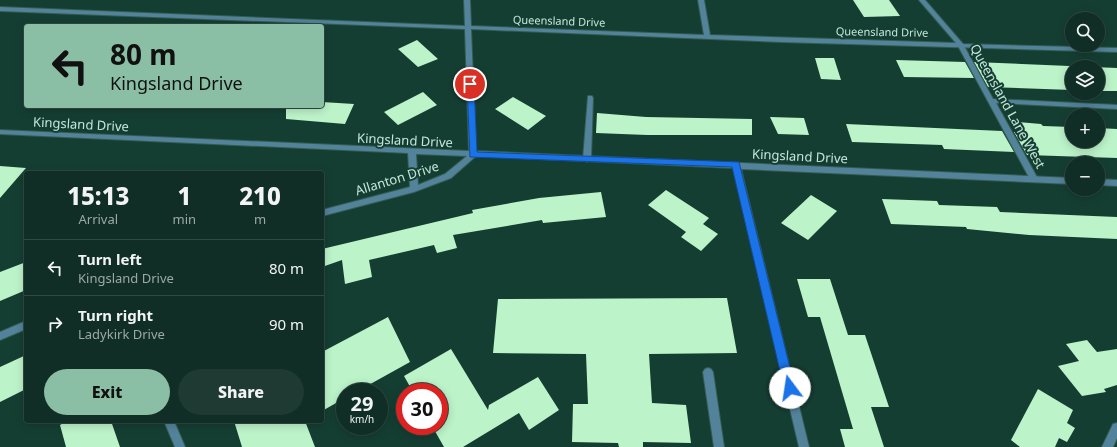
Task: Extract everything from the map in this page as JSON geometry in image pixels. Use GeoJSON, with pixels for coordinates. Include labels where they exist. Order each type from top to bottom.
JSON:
{"type":"FeatureCollection","features":[{"type":"Feature","properties":{"kind":"street"},"geometry":{"type":"LineString","coordinates":[[467,0],[473,155]]}},
{"type":"Feature","properties":{"kind":"street"},"geometry":{"type":"LineString","coordinates":[[701,0],[706,37]]}},
{"type":"Feature","properties":{"kind":"street","name":"Queensland Lane West"},"geometry":{"type":"LineString","coordinates":[[922,0],[960,44],[1034,179]]}},
{"type":"Feature","properties":{"kind":"street","name":"Queensland Drive"},"geometry":{"type":"LineString","coordinates":[[0,9],[706,37],[1117,50]]}},
{"type":"Feature","properties":{"kind":"street"},"geometry":{"type":"LineString","coordinates":[[588,159],[590,98]]}},
{"type":"Feature","properties":{"kind":"street"},"geometry":{"type":"LineString","coordinates":[[992,101],[1117,107]]}},
{"type":"Feature","properties":{"kind":"street","name":"Kingsland Drive"},"geometry":{"type":"LineString","coordinates":[[0,132],[473,155],[736,164],[1065,181]]}},
{"type":"Feature","properties":{"kind":"street"},"geometry":{"type":"LineString","coordinates":[[412,152],[414,189]]}},
{"type":"Feature","properties":{"kind":"street","name":"Allanton Drive"},"geometry":{"type":"LineString","coordinates":[[324,212],[414,189],[448,176],[473,155]]}},
{"type":"Feature","properties":{"kind":"street"},"geometry":{"type":"LineString","coordinates":[[736,164],[804,447]]}},
{"type":"Feature","properties":{"kind":"street"},"geometry":{"type":"LineString","coordinates":[[1105,182],[1117,183]]}},
{"type":"Feature","properties":{"kind":"street"},"geometry":{"type":"LineString","coordinates":[[0,336],[24,326]]}},
{"type":"Feature","properties":{"kind":"street"},"geometry":{"type":"LineString","coordinates":[[708,372],[720,447]]}},
{"type":"Feature","properties":{"kind":"street"},"geometry":{"type":"LineString","coordinates":[[169,423],[180,447]]}},
{"type":"Feature","properties":{"kind":"street"},"geometry":{"type":"LineString","coordinates":[[1107,447],[1117,428]]}},
{"type":"Feature","properties":{"kind":"building"},"geometry":{"type":"Polygon","coordinates":[[[853,0],[889,0],[900,16],[864,17],[853,0]]]}},
{"type":"Feature","properties":{"kind":"building"},"geometry":{"type":"Polygon","coordinates":[[[417,40],[438,59],[418,67],[398,49],[417,40]]]}},
{"type":"Feature","properties":{"kind":"building"},"geometry":{"type":"Polygon","coordinates":[[[815,58],[834,58],[841,80],[821,79],[815,58]]]}},
{"type":"Feature","properties":{"kind":"building"},"geometry":{"type":"Polygon","coordinates":[[[896,60],[965,62],[974,78],[904,77],[896,60]]]}},
{"type":"Feature","properties":{"kind":"building"},"geometry":{"type":"Polygon","coordinates":[[[974,62],[1065,66],[1065,90],[988,87],[974,62]]]}},
{"type":"Feature","properties":{"kind":"building"},"geometry":{"type":"Polygon","coordinates":[[[1105,67],[1117,68],[1117,91],[1105,91],[1105,67]]]}},
{"type":"Feature","properties":{"kind":"building"},"geometry":{"type":"Polygon","coordinates":[[[423,92],[437,105],[398,125],[384,112],[423,92]]]}},
{"type":"Feature","properties":{"kind":"building"},"geometry":{"type":"Polygon","coordinates":[[[513,97],[546,116],[528,130],[495,109],[513,97]]]}},
{"type":"Feature","properties":{"kind":"building"},"geometry":{"type":"Polygon","coordinates":[[[324,102],[354,104],[345,124],[286,119],[286,108],[324,108],[324,102]]]}},
{"type":"Feature","properties":{"kind":"building"},"geometry":{"type":"Polygon","coordinates":[[[597,113],[646,117],[752,119],[752,135],[647,135],[596,133],[597,113]]]}},
{"type":"Feature","properties":{"kind":"building"},"geometry":{"type":"Polygon","coordinates":[[[770,117],[804,118],[809,135],[778,134],[770,117]]]}},
{"type":"Feature","properties":{"kind":"building"},"geometry":{"type":"Polygon","coordinates":[[[1018,122],[1041,124],[1043,126],[1065,127],[1065,148],[1105,148],[1105,128],[1117,129],[1117,158],[1105,158],[1105,156],[1027,155],[1014,132],[1023,132],[1018,122]]]}},
{"type":"Feature","properties":{"kind":"building"},"geometry":{"type":"Polygon","coordinates":[[[846,124],[1002,131],[1014,152],[944,149],[942,145],[852,142],[846,124]]]}},
{"type":"Feature","properties":{"kind":"building"},"geometry":{"type":"Polygon","coordinates":[[[0,166],[26,168],[0,198],[0,166]]]}},
{"type":"Feature","properties":{"kind":"building"},"geometry":{"type":"Polygon","coordinates":[[[666,190],[709,218],[703,224],[718,234],[701,251],[681,237],[686,232],[648,205],[666,190]]]}},
{"type":"Feature","properties":{"kind":"building"},"geometry":{"type":"Polygon","coordinates":[[[601,192],[606,217],[543,223],[542,220],[453,235],[457,248],[437,253],[434,245],[369,260],[372,277],[345,284],[342,260],[324,266],[324,249],[473,213],[472,210],[539,198],[601,192]]]}},
{"type":"Feature","properties":{"kind":"building"},"geometry":{"type":"Polygon","coordinates":[[[811,195],[837,211],[808,240],[781,223],[811,195]]]}},
{"type":"Feature","properties":{"kind":"building"},"geometry":{"type":"Polygon","coordinates":[[[882,199],[937,201],[939,205],[997,207],[1000,212],[1117,217],[1117,239],[1029,235],[967,229],[966,227],[891,224],[882,199]]]}},
{"type":"Feature","properties":{"kind":"building"},"geometry":{"type":"Polygon","coordinates":[[[24,263],[24,291],[0,301],[0,272],[24,263]]]}},
{"type":"Feature","properties":{"kind":"building"},"geometry":{"type":"Polygon","coordinates":[[[797,279],[830,279],[848,335],[865,335],[889,407],[871,407],[884,447],[845,447],[840,429],[853,429],[820,317],[808,317],[797,279]]]}},
{"type":"Feature","properties":{"kind":"building"},"geometry":{"type":"Polygon","coordinates":[[[727,298],[737,353],[649,354],[652,403],[686,405],[691,443],[643,442],[643,447],[619,447],[618,443],[572,442],[573,404],[588,404],[586,354],[493,353],[498,299],[727,298]]]}},
{"type":"Feature","properties":{"kind":"building"},"geometry":{"type":"Polygon","coordinates":[[[388,317],[410,362],[372,383],[336,383],[336,403],[324,410],[324,351],[388,317]]]}},
{"type":"Feature","properties":{"kind":"building"},"geometry":{"type":"Polygon","coordinates":[[[1087,340],[1097,352],[1117,349],[1117,385],[1104,389],[1106,392],[1082,396],[1058,366],[1079,361],[1066,344],[1087,340]]]}},
{"type":"Feature","properties":{"kind":"building"},"geometry":{"type":"Polygon","coordinates":[[[451,349],[488,410],[489,405],[538,377],[559,410],[529,430],[519,413],[463,447],[444,447],[437,435],[448,435],[448,383],[408,383],[404,376],[451,349]]]}},
{"type":"Feature","properties":{"kind":"building"},"geometry":{"type":"Polygon","coordinates":[[[24,356],[24,390],[0,402],[0,367],[24,356]]]}},
{"type":"Feature","properties":{"kind":"building"},"geometry":{"type":"Polygon","coordinates":[[[1038,389],[1073,410],[1067,423],[1075,428],[1067,442],[1059,438],[1055,447],[1020,447],[1011,440],[1038,389]]]}},
{"type":"Feature","properties":{"kind":"building"},"geometry":{"type":"Polygon","coordinates":[[[64,423],[112,423],[120,447],[66,447],[60,425],[64,423]]]}},
{"type":"Feature","properties":{"kind":"building"},"geometry":{"type":"Polygon","coordinates":[[[235,423],[306,423],[315,447],[242,447],[235,423]]]}},
{"type":"Feature","properties":{"kind":"route"},"geometry":{"type":"LineString","coordinates":[[470,84],[473,155],[736,164],[790,388]]}}]}
